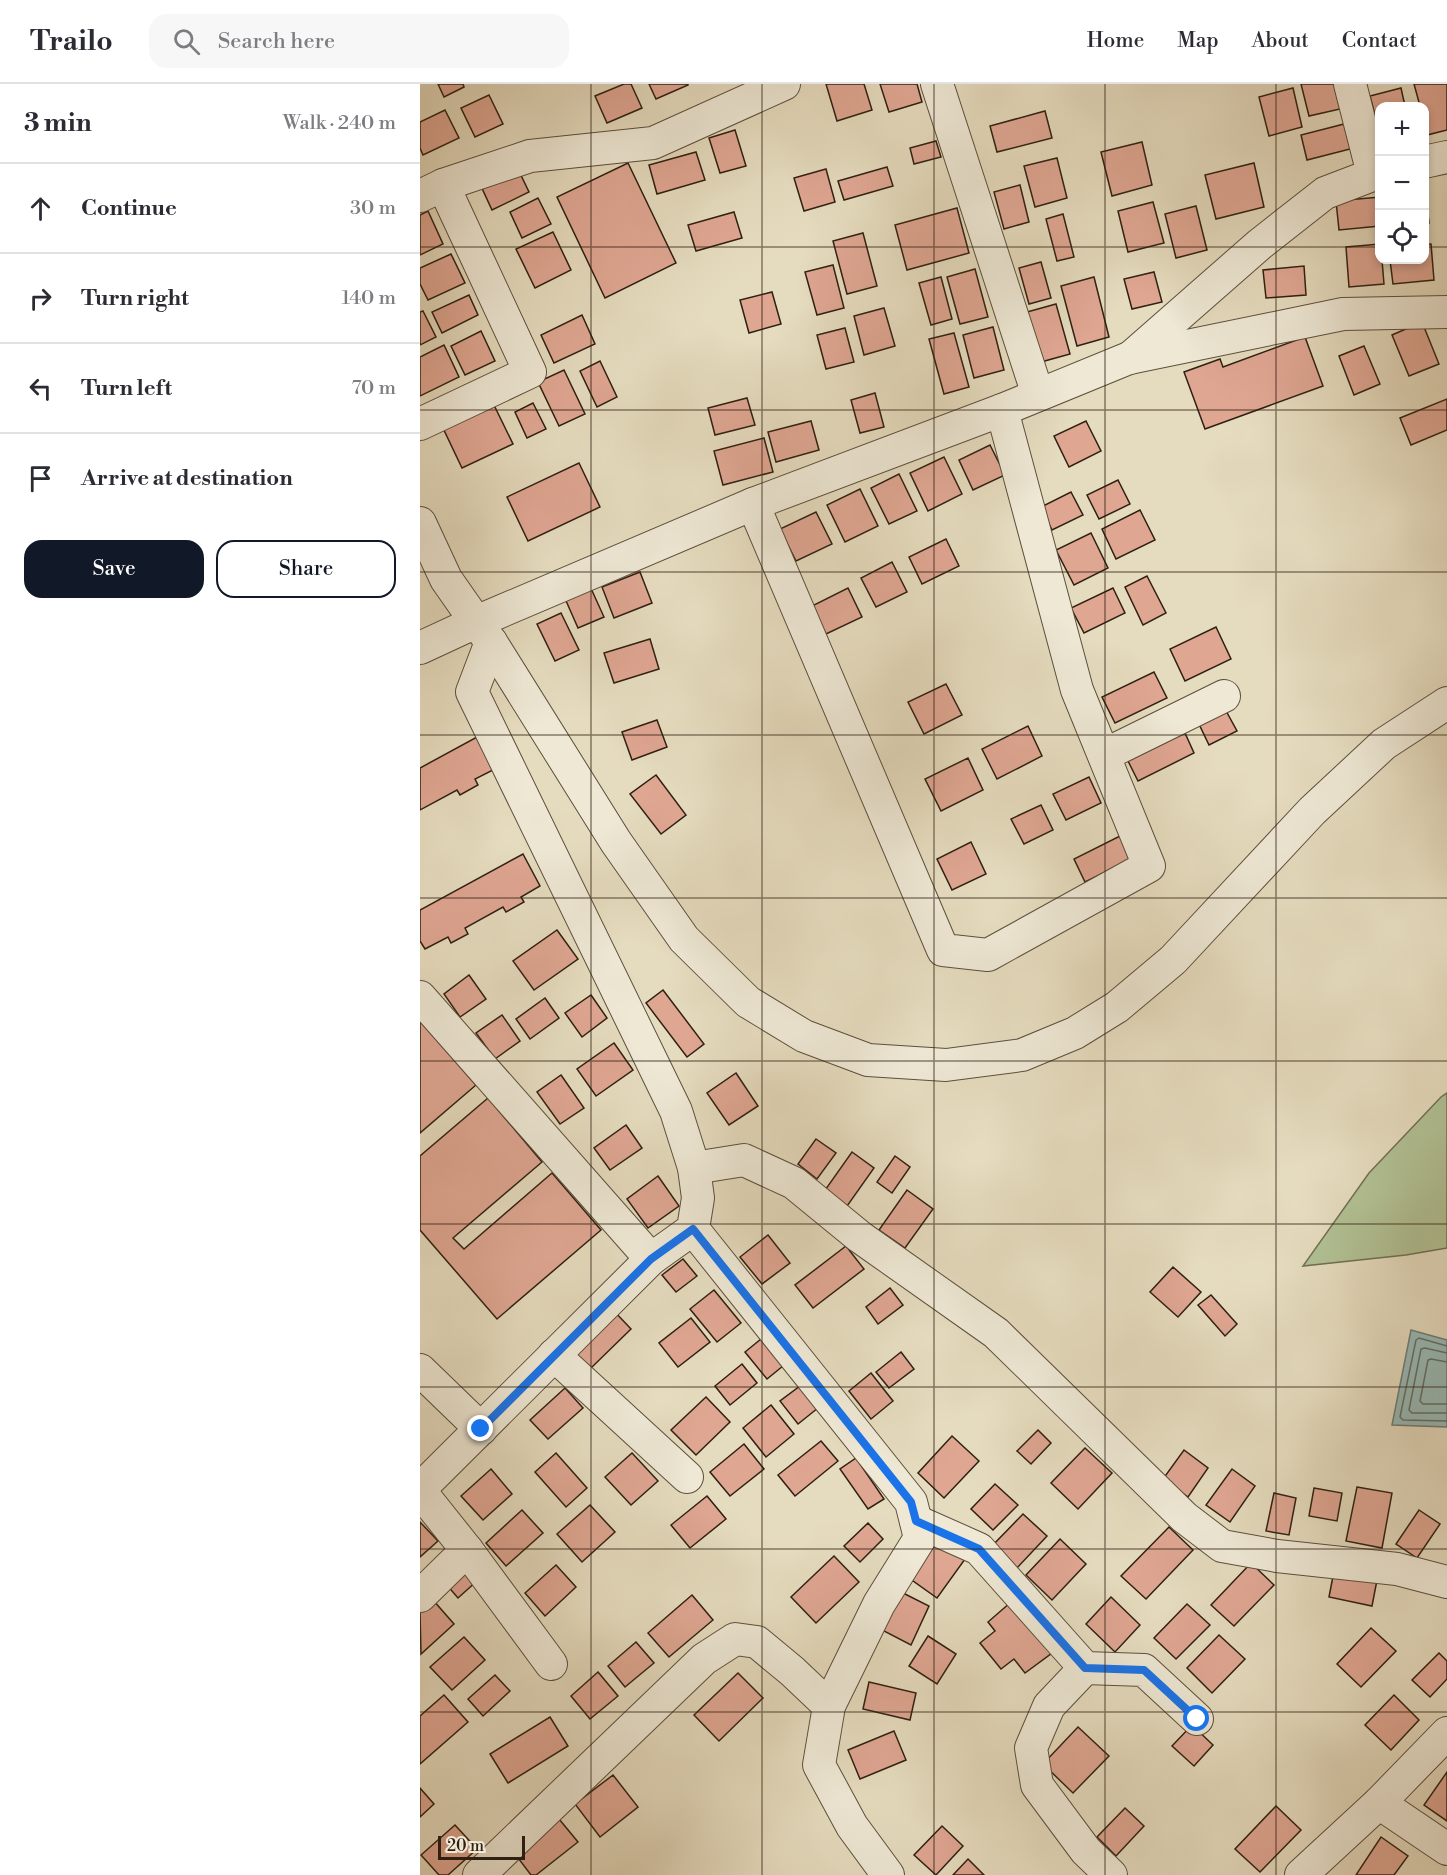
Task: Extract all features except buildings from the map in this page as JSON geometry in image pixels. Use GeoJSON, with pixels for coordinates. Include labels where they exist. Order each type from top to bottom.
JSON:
{"type":"FeatureCollection","features":[{"type":"Feature","properties":{"kind":"street"},"geometry":{"type":"LineString","coordinates":[[420,424],[530,372],[432,191],[530,156],[653,143],[784,84]]}},
{"type":"Feature","properties":{"kind":"street"},"geometry":{"type":"LineString","coordinates":[[937,84],[1038,395]]}},
{"type":"Feature","properties":{"kind":"street"},"geometry":{"type":"LineString","coordinates":[[1350,84],[1375,170]]}},
{"type":"Feature","properties":{"kind":"street"},"geometry":{"type":"LineString","coordinates":[[1429,161],[1447,157]]}},
{"type":"Feature","properties":{"kind":"street"},"geometry":{"type":"LineString","coordinates":[[1129,358],[1260,244],[1325,193],[1375,173]]}},
{"type":"Feature","properties":{"kind":"street"},"geometry":{"type":"LineString","coordinates":[[420,648],[483,632],[753,504],[1002,410],[1129,358],[1343,314],[1447,312]]}},
{"type":"Feature","properties":{"kind":"street"},"geometry":{"type":"LineString","coordinates":[[753,504],[943,950],[988,955],[1149,866],[1077,690],[1002,410]]}},
{"type":"Feature","properties":{"kind":"street"},"geometry":{"type":"LineString","coordinates":[[420,523],[446,579],[483,632],[616,842],[684,939],[748,1002],[804,1036],[868,1060],[946,1065],[1022,1054],[1075,1033],[1117,1007],[1173,960],[1312,811],[1384,744],[1447,703]]}},
{"type":"Feature","properties":{"kind":"street"},"geometry":{"type":"LineString","coordinates":[[483,632],[472,692],[676,1111],[694,1168],[698,1198],[693,1229],[651,1259],[420,1490],[551,1664]]}},
{"type":"Feature","properties":{"kind":"street"},"geometry":{"type":"LineString","coordinates":[[1104,755],[1224,696]]}},
{"type":"Feature","properties":{"kind":"street"},"geometry":{"type":"LineString","coordinates":[[420,997],[651,1259]]}},
{"type":"Feature","properties":{"kind":"street"},"geometry":{"type":"LineString","coordinates":[[694,1168],[744,1160],[794,1183],[860,1237],[996,1333],[1184,1517],[1222,1546],[1277,1556],[1397,1569],[1447,1582]]}},
{"type":"Feature","properties":{"kind":"street"},"geometry":{"type":"LineString","coordinates":[[693,1229],[911,1502],[920,1538],[879,1604],[829,1706],[819,1765],[852,1826],[888,1875]]}},
{"type":"Feature","properties":{"kind":"street"},"geometry":{"type":"LineString","coordinates":[[554,1355],[687,1477]]}},
{"type":"Feature","properties":{"kind":"street"},"geometry":{"type":"LineString","coordinates":[[420,1370],[481,1429]]}},
{"type":"Feature","properties":{"kind":"street"},"geometry":{"type":"LineString","coordinates":[[916,1521],[979,1549],[1085,1668],[1144,1670],[1197,1719]]}},
{"type":"Feature","properties":{"kind":"street"},"geometry":{"type":"LineString","coordinates":[[420,1596],[467,1550]]}},
{"type":"Feature","properties":{"kind":"street"},"geometry":{"type":"LineString","coordinates":[[479,1875],[704,1659],[735,1639],[757,1642],[829,1706]]}},
{"type":"Feature","properties":{"kind":"street"},"geometry":{"type":"LineString","coordinates":[[1085,1668],[1049,1706],[1031,1748],[1037,1785],[1086,1851],[1111,1875]]}},
{"type":"Feature","properties":{"kind":"street"},"geometry":{"type":"LineString","coordinates":[[1301,1875],[1379,1803],[1447,1734]]}},
{"type":"Feature","properties":{"kind":"street"},"geometry":{"type":"LineString","coordinates":[[1379,1803],[1447,1850]]}},
{"type":"Feature","properties":{"kind":"green space"},"geometry":{"type":"Polygon","coordinates":[[[1447,1093],[1447,1248],[1406,1255],[1303,1266],[1369,1173],[1447,1093]]]}},
{"type":"Feature","properties":{"kind":"water"},"geometry":{"type":"Polygon","coordinates":[[[1411,1330],[1447,1340],[1447,1427],[1392,1425],[1411,1330]]]}},
{"type":"Feature","properties":{"kind":"route"},"geometry":{"type":"LineString","coordinates":[[481,1429],[651,1259],[693,1229],[911,1502],[916,1521],[979,1549],[1085,1668],[1144,1670],[1197,1719]]}}]}
